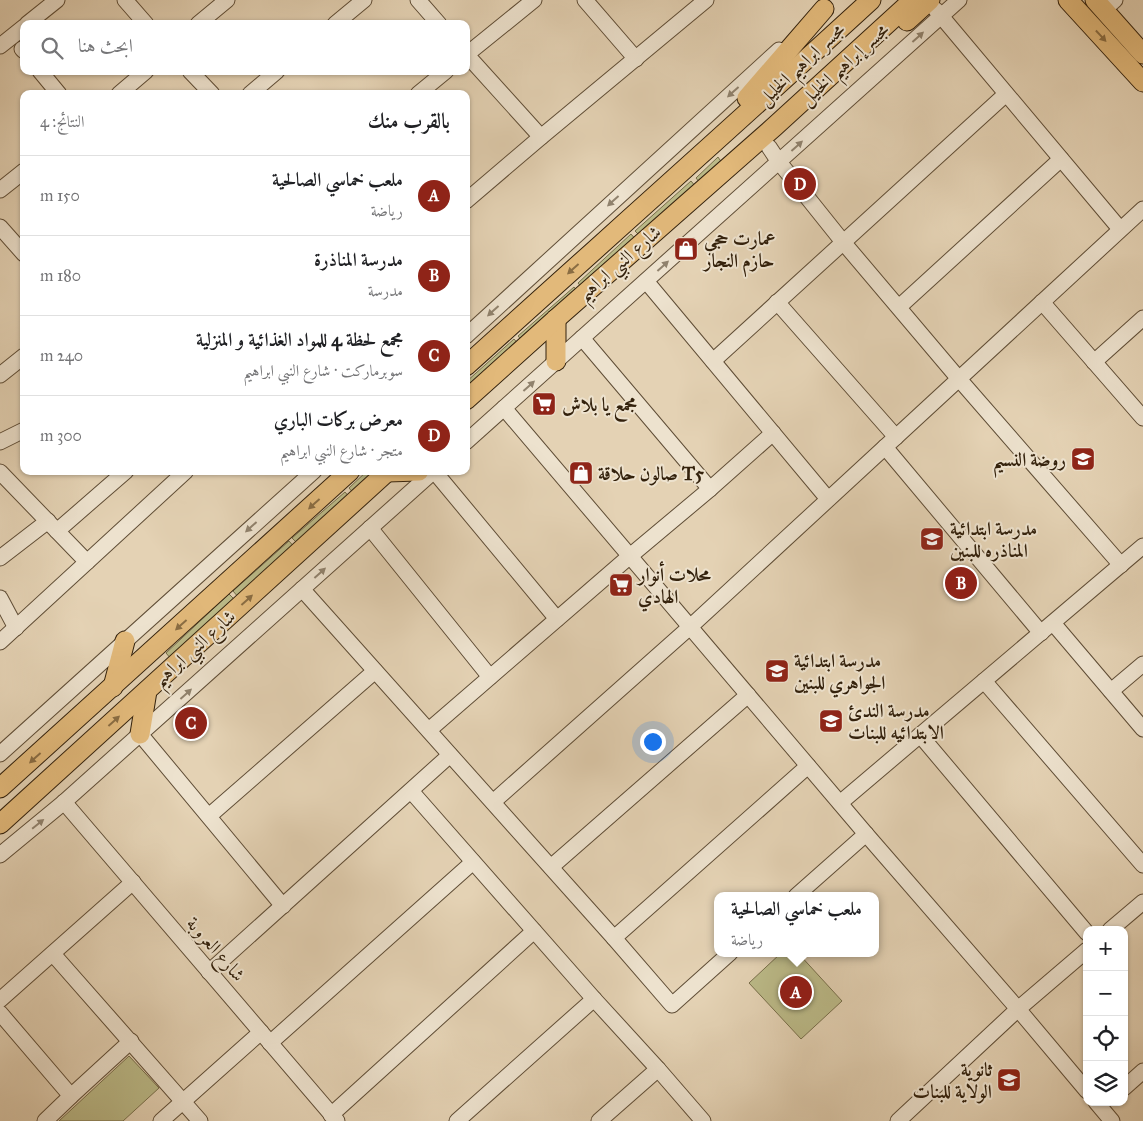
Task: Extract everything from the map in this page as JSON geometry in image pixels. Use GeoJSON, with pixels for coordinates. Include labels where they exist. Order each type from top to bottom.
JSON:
{"type":"FeatureCollection","features":[{"type":"Feature","properties":{"kind":"main road"},"geometry":{"type":"LineString","coordinates":[[750,103],[854,0]]}},
{"type":"Feature","properties":{"kind":"main road","name":"مجسر ابراهيم الخليل"},"geometry":{"type":"LineString","coordinates":[[750,103],[871,0]]}},
{"type":"Feature","properties":{"kind":"main road"},"geometry":{"type":"LineString","coordinates":[[616,266],[726,182],[774,155],[924,0]]}},
{"type":"Feature","properties":{"kind":"main road","name":"مجسر إبراهيم الخليل"},"geometry":{"type":"LineString","coordinates":[[774,127],[924,0]]}},
{"type":"Feature","properties":{"kind":"main road"},"geometry":{"type":"LineString","coordinates":[[1068,0],[1143,82]]}},
{"type":"Feature","properties":{"kind":"main road"},"geometry":{"type":"LineString","coordinates":[[1104,3],[1143,54]]}},
{"type":"Feature","properties":{"kind":"main road"},"geometry":{"type":"LineString","coordinates":[[750,103],[829,4]]}},
{"type":"Feature","properties":{"kind":"main road","name":"شارع النبي ابراهيم"},"geometry":{"type":"LineString","coordinates":[[470,362],[597,247],[750,103]]}},
{"type":"Feature","properties":{"kind":"main road","name":"شارع النبي ابراهيم"},"geometry":{"type":"LineString","coordinates":[[470,396],[774,127]]}},
{"type":"Feature","properties":{"kind":"main road"},"geometry":{"type":"LineString","coordinates":[[556,319],[556,361]]}},
{"type":"Feature","properties":{"kind":"main road","name":"شارع النبي ابراهيم"},"geometry":{"type":"LineString","coordinates":[[0,788],[346,475]]}},
{"type":"Feature","properties":{"kind":"main road","name":"شارع النبي ابراهيم"},"geometry":{"type":"LineString","coordinates":[[0,824],[385,475]]}},
{"type":"Feature","properties":{"kind":"main road"},"geometry":{"type":"LineString","coordinates":[[113,687],[125,641]]}},
{"type":"Feature","properties":{"kind":"main road"},"geometry":{"type":"LineString","coordinates":[[140,734],[147,691]]}},
{"type":"Feature","properties":{"kind":"main road"},"geometry":{"type":"LineString","coordinates":[[80,717],[95,738]]}},
{"type":"Feature","properties":{"kind":"main road"},"geometry":{"type":"LineString","coordinates":[[57,738],[74,757]]}},
{"type":"Feature","properties":{"kind":"street"},"geometry":{"type":"LineString","coordinates":[[32,20],[57,0]]}},
{"type":"Feature","properties":{"kind":"street"},"geometry":{"type":"LineString","coordinates":[[125,0],[142,20]]}},
{"type":"Feature","properties":{"kind":"street"},"geometry":{"type":"LineString","coordinates":[[203,20],[227,0]]}},
{"type":"Feature","properties":{"kind":"street"},"geometry":{"type":"LineString","coordinates":[[340,20],[364,0]]}},
{"type":"Feature","properties":{"kind":"street"},"geometry":{"type":"LineString","coordinates":[[418,0],[436,20]]}},
{"type":"Feature","properties":{"kind":"street"},"geometry":{"type":"LineString","coordinates":[[470,52],[534,0]]}},
{"type":"Feature","properties":{"kind":"street"},"geometry":{"type":"LineString","coordinates":[[585,0],[636,59]]}},
{"type":"Feature","properties":{"kind":"street"},"geometry":{"type":"LineString","coordinates":[[470,198],[706,0]]}},
{"type":"Feature","properties":{"kind":"street"},"geometry":{"type":"LineString","coordinates":[[924,0],[941,17],[1120,230]]}},
{"type":"Feature","properties":{"kind":"street"},"geometry":{"type":"LineString","coordinates":[[470,438],[646,281],[774,155],[959,0]]}},
{"type":"Feature","properties":{"kind":"street"},"geometry":{"type":"LineString","coordinates":[[470,332],[829,4]]}},
{"type":"Feature","properties":{"kind":"street"},"geometry":{"type":"LineString","coordinates":[[0,46],[20,29]]}},
{"type":"Feature","properties":{"kind":"street"},"geometry":{"type":"LineString","coordinates":[[470,59],[541,137]]}},
{"type":"Feature","properties":{"kind":"street"},"geometry":{"type":"LineString","coordinates":[[43,75],[56,90]]}},
{"type":"Feature","properties":{"kind":"street"},"geometry":{"type":"LineString","coordinates":[[124,90],[141,75]]}},
{"type":"Feature","properties":{"kind":"street"},"geometry":{"type":"LineString","coordinates":[[194,75],[208,90]]}},
{"type":"Feature","properties":{"kind":"street"},"geometry":{"type":"LineString","coordinates":[[255,90],[272,75]]}},
{"type":"Feature","properties":{"kind":"street"},"geometry":{"type":"LineString","coordinates":[[423,90],[441,75]]}},
{"type":"Feature","properties":{"kind":"street"},"geometry":{"type":"LineString","coordinates":[[713,361],[1006,94]]}},
{"type":"Feature","properties":{"kind":"street"},"geometry":{"type":"LineString","coordinates":[[774,155],[843,242],[1121,565]]}},
{"type":"Feature","properties":{"kind":"street"},"geometry":{"type":"LineString","coordinates":[[899,307],[1060,158]]}},
{"type":"Feature","properties":{"kind":"street"},"geometry":{"type":"LineString","coordinates":[[0,190],[20,174]]}},
{"type":"Feature","properties":{"kind":"street"},"geometry":{"type":"LineString","coordinates":[[493,802],[690,627],[1143,209]]}},
{"type":"Feature","properties":{"kind":"street"},"geometry":{"type":"LineString","coordinates":[[0,228],[20,250]]}},
{"type":"Feature","properties":{"kind":"street"},"geometry":{"type":"LineString","coordinates":[[646,281],[828,499]]}},
{"type":"Feature","properties":{"kind":"street"},"geometry":{"type":"LineString","coordinates":[[777,302],[896,437]]}},
{"type":"Feature","properties":{"kind":"street"},"geometry":{"type":"LineString","coordinates":[[1042,302],[1143,418]]}},
{"type":"Feature","properties":{"kind":"street"},"geometry":{"type":"LineString","coordinates":[[1094,362],[1143,318]]}},
{"type":"Feature","properties":{"kind":"street"},"geometry":{"type":"LineString","coordinates":[[582,338],[710,489]]}},
{"type":"Feature","properties":{"kind":"street"},"geometry":{"type":"LineString","coordinates":[[0,375],[20,359]]}},
{"type":"Feature","properties":{"kind":"street"},"geometry":{"type":"LineString","coordinates":[[504,408],[1083,1086]]}},
{"type":"Feature","properties":{"kind":"street"},"geometry":{"type":"LineString","coordinates":[[0,442],[20,432]]}},
{"type":"Feature","properties":{"kind":"street"},"geometry":{"type":"LineString","coordinates":[[429,730],[710,489],[773,432]]}},
{"type":"Feature","properties":{"kind":"street"},"geometry":{"type":"LineString","coordinates":[[885,447],[1041,633]]}},
{"type":"Feature","properties":{"kind":"street"},"geometry":{"type":"LineString","coordinates":[[0,472],[87,562]]}},
{"type":"Feature","properties":{"kind":"street"},"geometry":{"type":"LineString","coordinates":[[0,558],[52,526],[121,475]]}},
{"type":"Feature","properties":{"kind":"street"},"geometry":{"type":"LineString","coordinates":[[0,642],[182,475]]}},
{"type":"Feature","properties":{"kind":"street"},"geometry":{"type":"LineString","coordinates":[[0,754],[310,475]]}},
{"type":"Feature","properties":{"kind":"street"},"geometry":{"type":"LineString","coordinates":[[0,855],[64,802],[430,475]]}},
{"type":"Feature","properties":{"kind":"street"},"geometry":{"type":"LineString","coordinates":[[437,475],[557,619]]}},
{"type":"Feature","properties":{"kind":"street"},"geometry":{"type":"LineString","coordinates":[[370,528],[490,678]]}},
{"type":"Feature","properties":{"kind":"street"},"geometry":{"type":"LineString","coordinates":[[840,803],[1143,546]]}},
{"type":"Feature","properties":{"kind":"street"},"geometry":{"type":"LineString","coordinates":[[302,589],[672,1005],[726,957]]}},
{"type":"Feature","properties":{"kind":"street"},"geometry":{"type":"LineString","coordinates":[[0,598],[16,628]]}},
{"type":"Feature","properties":{"kind":"street"},"geometry":{"type":"LineString","coordinates":[[1053,623],[1143,729]]}},
{"type":"Feature","properties":{"kind":"street"},"geometry":{"type":"LineString","coordinates":[[1112,692],[1143,664]]}},
{"type":"Feature","properties":{"kind":"street"},"geometry":{"type":"LineString","coordinates":[[209,816],[375,671]]}},
{"type":"Feature","properties":{"kind":"street"},"geometry":{"type":"LineString","coordinates":[[984,681],[1143,865]]}},
{"type":"Feature","properties":{"kind":"street"},"geometry":{"type":"LineString","coordinates":[[551,867],[748,695]]}},
{"type":"Feature","properties":{"kind":"street"},"geometry":{"type":"LineString","coordinates":[[140,734],[283,906]]}},
{"type":"Feature","properties":{"kind":"street"},"geometry":{"type":"LineString","coordinates":[[920,735],[1083,928]]}},
{"type":"Feature","properties":{"kind":"street"},"geometry":{"type":"LineString","coordinates":[[209,972],[450,755]]}},
{"type":"Feature","properties":{"kind":"street"},"geometry":{"type":"LineString","coordinates":[[614,938],[808,766]]}},
{"type":"Feature","properties":{"kind":"street"},"geometry":{"type":"LineString","coordinates":[[411,792],[703,1121]]}},
{"type":"Feature","properties":{"kind":"street","name":"شارع العروبة"},"geometry":{"type":"LineString","coordinates":[[64,802],[334,1118]]}},
{"type":"Feature","properties":{"kind":"street"},"geometry":{"type":"LineString","coordinates":[[801,892],[866,834]]}},
{"type":"Feature","properties":{"kind":"street"},"geometry":{"type":"LineString","coordinates":[[161,1121],[266,1038],[473,862]]}},
{"type":"Feature","properties":{"kind":"street"},"geometry":{"type":"LineString","coordinates":[[0,1000],[133,882]]}},
{"type":"Feature","properties":{"kind":"street"},"geometry":{"type":"LineString","coordinates":[[1115,926],[1143,902]]}},
{"type":"Feature","properties":{"kind":"street"},"geometry":{"type":"LineString","coordinates":[[334,1118],[534,931]]}},
{"type":"Feature","properties":{"kind":"street"},"geometry":{"type":"LineString","coordinates":[[898,1121],[1018,1009],[1083,953]]}},
{"type":"Feature","properties":{"kind":"street"},"geometry":{"type":"LineString","coordinates":[[53,954],[200,1121]]}},
{"type":"Feature","properties":{"kind":"street"},"geometry":{"type":"LineString","coordinates":[[457,1121],[594,999]]}},
{"type":"Feature","properties":{"kind":"street"},"geometry":{"type":"LineString","coordinates":[[0,1013],[71,1096]]}},
{"type":"Feature","properties":{"kind":"street"},"geometry":{"type":"LineString","coordinates":[[45,1121],[131,1041]]}},
{"type":"Feature","properties":{"kind":"street"},"geometry":{"type":"LineString","coordinates":[[599,1121],[658,1069]]}},
{"type":"Feature","properties":{"kind":"street"},"geometry":{"type":"LineString","coordinates":[[1128,1085],[1143,1072]]}},
{"type":"Feature","properties":{"kind":"street"},"geometry":{"type":"LineString","coordinates":[[1103,1106],[1112,1121]]}},
{"type":"Feature","properties":{"kind":"shaded area"},"geometry":{"type":"Polygon","coordinates":[[[718,157],[722,163],[700,183],[696,178],[718,157]]]}},
{"type":"Feature","properties":{"kind":"shaded area"},"geometry":{"type":"Polygon","coordinates":[[[691,181],[696,187],[641,237],[635,231],[691,181]]]}},
{"type":"Feature","properties":{"kind":"shaded area"},"geometry":{"type":"Polygon","coordinates":[[[631,234],[637,241],[583,289],[578,283],[631,234]]]}},
{"type":"Feature","properties":{"kind":"shaded area"},"geometry":{"type":"Polygon","coordinates":[[[574,287],[579,293],[524,343],[518,336],[574,287]]]}},
{"type":"Feature","properties":{"kind":"shaded area"},"geometry":{"type":"Polygon","coordinates":[[[514,339],[520,346],[470,389],[470,378],[514,339]]]}},
{"type":"Feature","properties":{"kind":"shaded area"},"geometry":{"type":"Polygon","coordinates":[[[363,475],[378,475],[355,495],[349,488],[363,475]]]}},
{"type":"Feature","properties":{"kind":"shaded area"},"geometry":{"type":"Polygon","coordinates":[[[345,492],[351,499],[300,546],[292,538],[345,492]]]}},
{"type":"Feature","properties":{"kind":"shaded area"},"geometry":{"type":"Polygon","coordinates":[[[289,541],[296,549],[239,598],[233,591],[289,541]]]}},
{"type":"Feature","properties":{"kind":"shaded area"},"geometry":{"type":"Polygon","coordinates":[[[229,594],[236,601],[172,660],[166,653],[229,594]]]}},
{"type":"Feature","properties":{"kind":"shaded area"},"geometry":{"type":"Polygon","coordinates":[[[777,957],[802,957],[842,1001],[801,1039],[749,983],[777,957]]]}},
{"type":"Feature","properties":{"kind":"shaded area"},"geometry":{"type":"Polygon","coordinates":[[[129,1056],[159,1088],[123,1121],[59,1121],[129,1056]]]}},
{"type":"Feature","properties":{"kind":"place","name":"معرض بركات الباري"},"geometry":{"type":"Point","coordinates":[800,184]}},
{"type":"Feature","properties":{"kind":"place","name":"عمارت حجي حازم النجار"},"geometry":{"type":"Point","coordinates":[686,249]}},
{"type":"Feature","properties":{"kind":"place","name":"مجمع يا بلاش"},"geometry":{"type":"Point","coordinates":[544,404]}},
{"type":"Feature","properties":{"kind":"place","name":"روضة النسيم"},"geometry":{"type":"Point","coordinates":[1083,459]}},
{"type":"Feature","properties":{"kind":"place","name":"صالون حلاقة T5"},"geometry":{"type":"Point","coordinates":[581,473]}},
{"type":"Feature","properties":{"kind":"place","name":"مدرسة ابتدائية المناذره للبنين"},"geometry":{"type":"Point","coordinates":[932,539]}},
{"type":"Feature","properties":{"kind":"place","name":"مدرسة المناذرة"},"geometry":{"type":"Point","coordinates":[961,583]}},
{"type":"Feature","properties":{"kind":"place","name":"محلات أنوار الهادي"},"geometry":{"type":"Point","coordinates":[621,585]}},
{"type":"Feature","properties":{"kind":"place","name":"مدرسة ابتدائية الجواهري للبنين"},"geometry":{"type":"Point","coordinates":[777,671]}},
{"type":"Feature","properties":{"kind":"place","name":"مدرسة الندئ الابتدائيه للبنات"},"geometry":{"type":"Point","coordinates":[831,721]}},
{"type":"Feature","properties":{"kind":"place","name":"مجمع لحظة 4 للمواد الغذائية و المنزلية"},"geometry":{"type":"Point","coordinates":[191,723]}},
{"type":"Feature","properties":{"kind":"place","name":"ملعب خماسي الصالحية"},"geometry":{"type":"Point","coordinates":[796,992]}},
{"type":"Feature","properties":{"kind":"place","name":"ثانوية الولاية للبنات"},"geometry":{"type":"Point","coordinates":[1009,1080]}}]}
